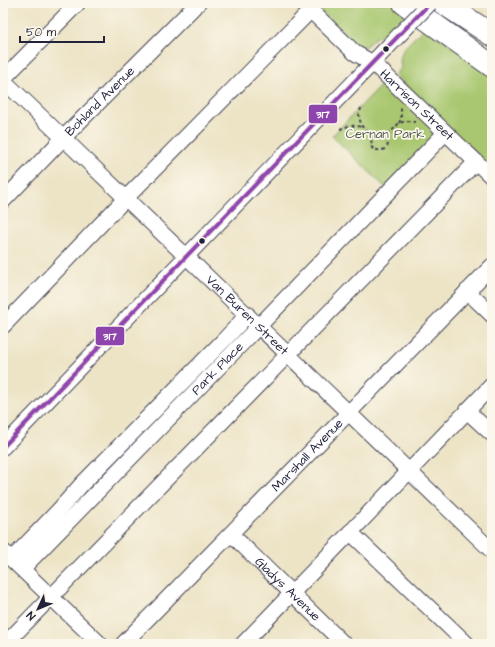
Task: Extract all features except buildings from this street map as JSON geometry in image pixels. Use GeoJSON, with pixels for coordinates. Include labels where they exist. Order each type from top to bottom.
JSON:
{"type":"FeatureCollection","features":[{"type":"Feature","properties":{"kind":"highway"},"geometry":{"type":"LineString","coordinates":[[404,3],[492,66]]}},
{"type":"Feature","properties":{"kind":"highway"},"geometry":{"type":"LineString","coordinates":[[443,3],[492,35]]}},
{"type":"Feature","properties":{"kind":"street"},"geometry":{"type":"LineString","coordinates":[[3,80],[78,3]]}},
{"type":"Feature","properties":{"kind":"street","name":"Bohland Avenue"},"geometry":{"type":"LineString","coordinates":[[3,201],[198,3]]}},
{"type":"Feature","properties":{"kind":"street"},"geometry":{"type":"LineString","coordinates":[[3,446],[430,3]]}},
{"type":"Feature","properties":{"kind":"street"},"geometry":{"type":"LineString","coordinates":[[3,326],[307,6]]}},
{"type":"Feature","properties":{"kind":"street","name":"Harrison Street"},"geometry":{"type":"LineString","coordinates":[[307,6],[355,53],[373,63],[492,177]]}},
{"type":"Feature","properties":{"kind":"street","name":"Van Buren Street"},"geometry":{"type":"LineString","coordinates":[[3,80],[492,551]]}},
{"type":"Feature","properties":{"kind":"street","name":"Park Place"},"geometry":{"type":"LineString","coordinates":[[10,559],[259,326],[446,133]]}},
{"type":"Feature","properties":{"kind":"street"},"geometry":{"type":"LineString","coordinates":[[5,644],[476,162]]}},
{"type":"Feature","properties":{"kind":"street","name":"Marshall Avenue"},"geometry":{"type":"LineString","coordinates":[[123,644],[492,266]]}},
{"type":"Feature","properties":{"kind":"street"},"geometry":{"type":"LineString","coordinates":[[467,291],[492,315]]}},
{"type":"Feature","properties":{"kind":"street"},"geometry":{"type":"LineString","coordinates":[[100,644],[10,559],[223,341],[247,314]]}},
{"type":"Feature","properties":{"kind":"street"},"geometry":{"type":"LineString","coordinates":[[243,644],[492,385]]}},
{"type":"Feature","properties":{"kind":"street"},"geometry":{"type":"LineString","coordinates":[[467,411],[492,434]]}},
{"type":"Feature","properties":{"kind":"street"},"geometry":{"type":"LineString","coordinates":[[350,532],[467,644]]}},
{"type":"Feature","properties":{"kind":"street","name":"Gladys Avenue"},"geometry":{"type":"LineString","coordinates":[[231,534],[344,644]]}},
{"type":"Feature","properties":{"kind":"path"},"geometry":{"type":"LineString","coordinates":[[340,129],[355,126],[374,135],[386,135],[395,128],[401,119],[401,107],[399,102]]}},
{"type":"Feature","properties":{"kind":"path"},"geometry":{"type":"LineString","coordinates":[[360,108],[359,119],[364,129]]}},
{"type":"Feature","properties":{"kind":"path"},"geometry":{"type":"LineString","coordinates":[[399,123],[413,121],[417,123]]}},
{"type":"Feature","properties":{"kind":"path"},"geometry":{"type":"LineString","coordinates":[[374,135],[371,144],[372,148],[377,151],[381,151],[388,145],[388,141],[384,135]]}},
{"type":"Feature","properties":{"kind":"green space"},"geometry":{"type":"Polygon","coordinates":[[[312,3],[393,3],[406,13],[385,33],[375,38],[365,47],[355,44],[312,3]]]}},
{"type":"Feature","properties":{"kind":"green space"},"geometry":{"type":"Polygon","coordinates":[[[425,27],[492,74],[492,168],[395,75],[401,68],[400,60],[403,49],[425,27]]]}},
{"type":"Feature","properties":{"kind":"green space","name":"Cernan Park"},"geometry":{"type":"Polygon","coordinates":[[[385,81],[439,133],[386,188],[332,136],[385,81]]]}},
{"type":"Feature","properties":{"kind":"transit line","name":"317"},"geometry":{"type":"LineString","coordinates":[[3,447],[430,3]]}}]}
